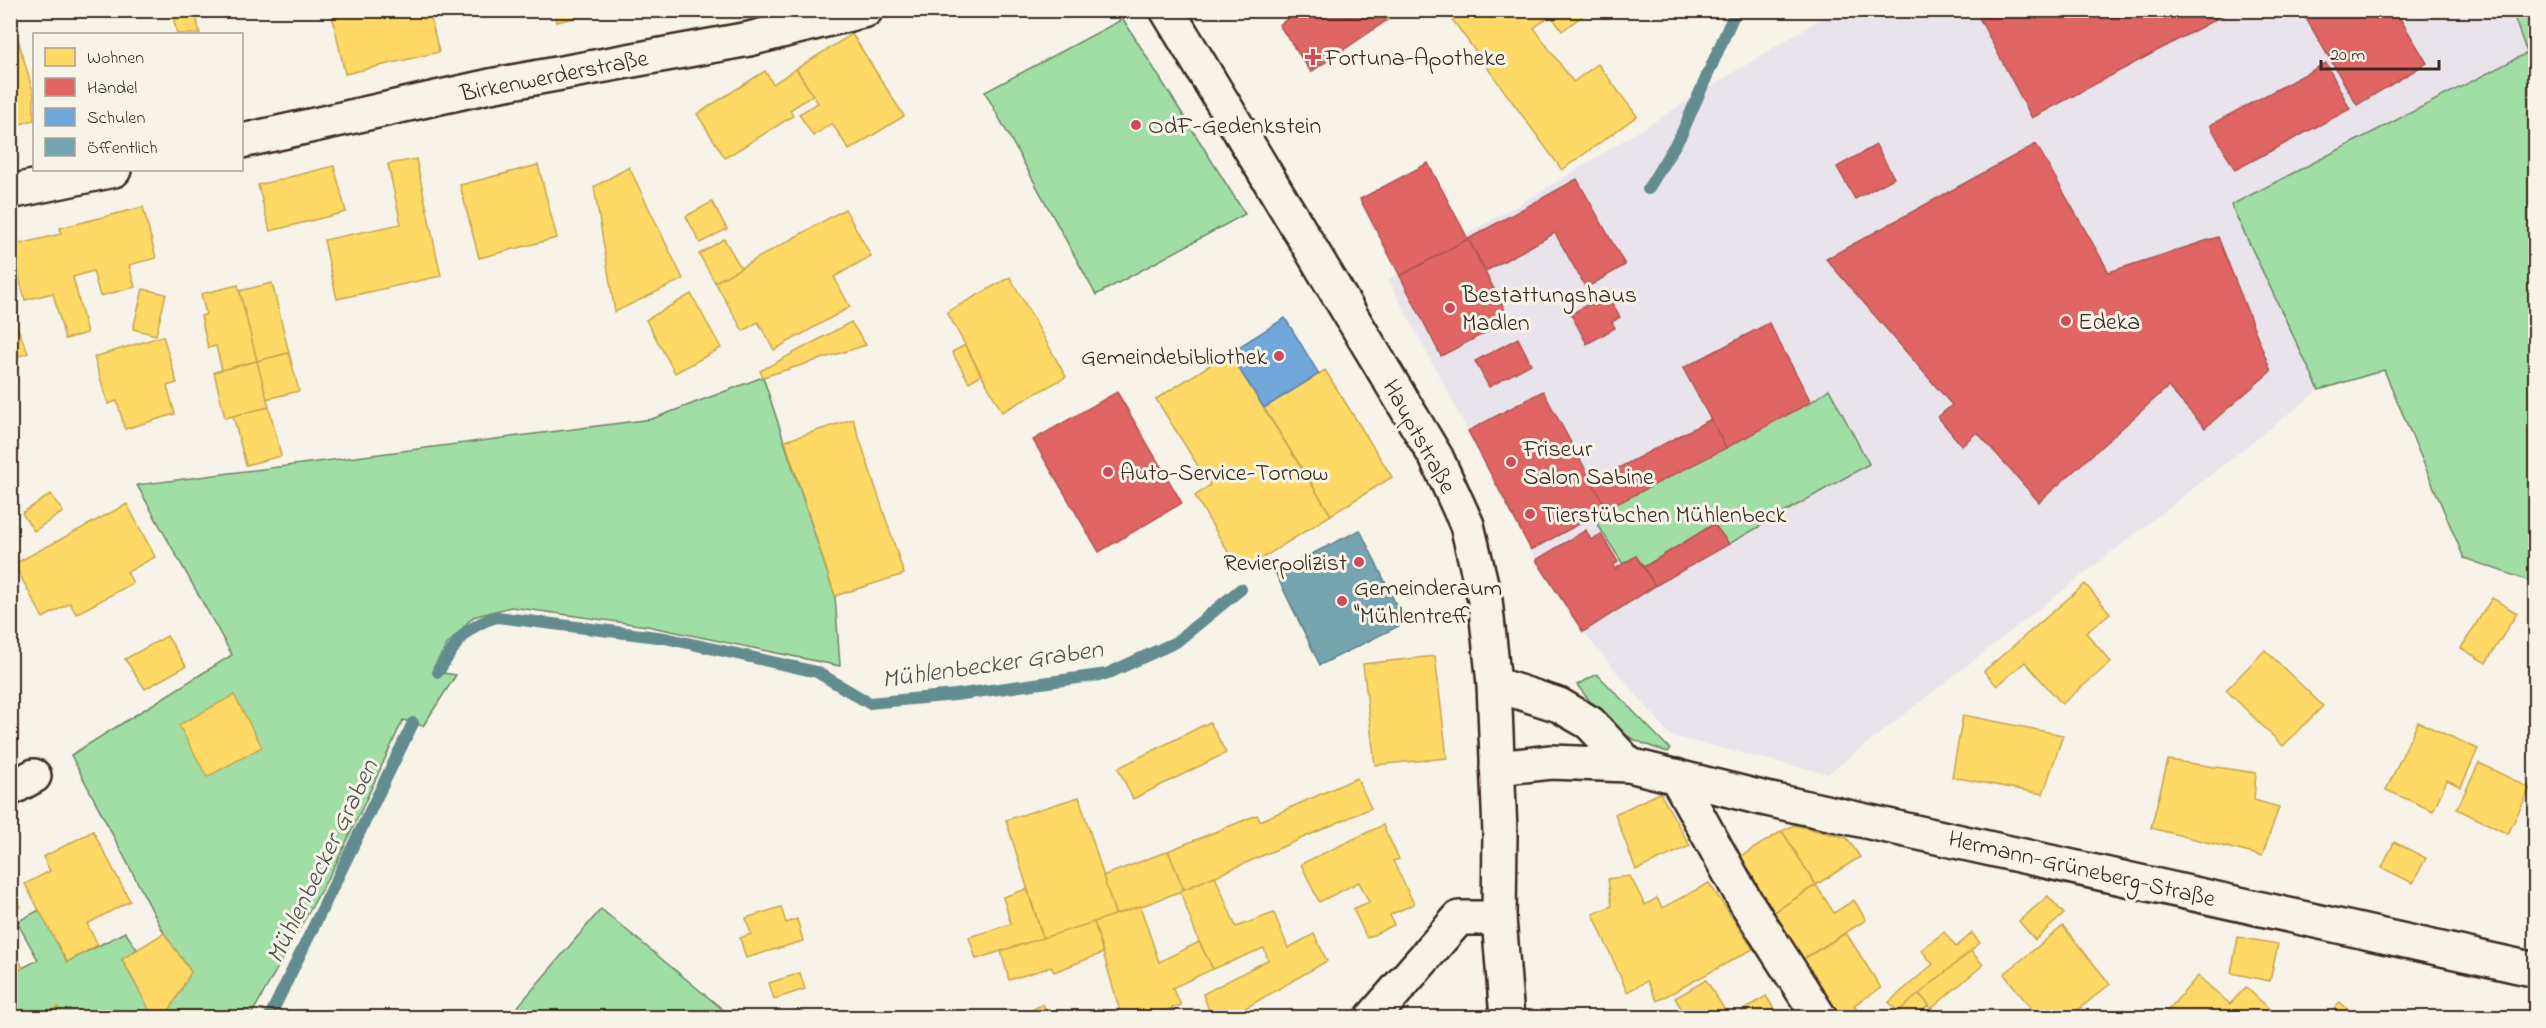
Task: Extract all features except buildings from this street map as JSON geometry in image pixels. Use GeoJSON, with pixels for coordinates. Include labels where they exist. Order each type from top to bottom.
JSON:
{"type":"FeatureCollection","features":[{"type":"Feature","properties":{"kind":"street","name":"Birkenwerderstraße"},"geometry":{"type":"LineString","coordinates":[[243,141],[490,86],[748,25],[866,10]]}},
{"type":"Feature","properties":{"kind":"street","name":"Hauptstraße"},"geometry":{"type":"LineString","coordinates":[[1167,10],[1436,457],[1467,525],[1485,600],[1494,684],[1500,833],[1499,918],[1507,1017]]}},
{"type":"Feature","properties":{"kind":"street"},"geometry":{"type":"LineString","coordinates":[[10,192],[109,171]]}},
{"type":"Feature","properties":{"kind":"street"},"geometry":{"type":"LineString","coordinates":[[1494,684],[1559,705],[1590,723],[1629,765]]}},
{"type":"Feature","properties":{"kind":"street","name":"Hermann-Grüneberg-Straße"},"geometry":{"type":"LineString","coordinates":[[1497,768],[1551,762],[1629,765],[1774,801],[2535,970]]}},
{"type":"Feature","properties":{"kind":"street"},"geometry":{"type":"LineString","coordinates":[[1676,776],[1744,899],[1820,1017]]}},
{"type":"Feature","properties":{"kind":"street"},"geometry":{"type":"LineString","coordinates":[[1372,1017],[1459,918],[1499,918]]}},
{"type":"Feature","properties":{"kind":"shaded area"},"geometry":{"type":"Polygon","coordinates":[[[1833,11],[2512,11],[2527,52],[2231,205],[2319,390],[1828,774],[1671,736],[1583,632],[1573,617],[1572,619],[1536,560],[1388,279],[1537,194],[1833,11]]]}},
{"type":"Feature","properties":{"kind":"green space"},"geometry":{"type":"Polygon","coordinates":[[[2512,11],[2536,11],[2535,583],[2464,558],[2384,370],[2319,390],[2231,205],[2527,53],[2512,11]]]}},
{"type":"Feature","properties":{"kind":"green space"},"geometry":{"type":"Polygon","coordinates":[[[1123,19],[1245,214],[1096,295],[985,92],[1123,19]]]}},
{"type":"Feature","properties":{"kind":"green space"},"geometry":{"type":"Polygon","coordinates":[[[763,377],[835,596],[840,666],[647,626],[511,607],[473,617],[447,645],[433,668],[438,672],[456,675],[423,726],[403,720],[338,860],[250,1017],[165,1017],[191,972],[164,933],[71,755],[232,655],[137,485],[652,419],[763,377]]]}},
{"type":"Feature","properties":{"kind":"green space"},"geometry":{"type":"Polygon","coordinates":[[[1829,389],[1869,464],[1729,544],[1714,524],[1644,567],[1636,556],[1623,564],[1592,516],[1811,402],[1829,389]]]}},
{"type":"Feature","properties":{"kind":"green space"},"geometry":{"type":"Polygon","coordinates":[[[1597,674],[1670,749],[1668,752],[1625,735],[1606,720],[1577,685],[1597,674]]]}},
{"type":"Feature","properties":{"kind":"green space"},"geometry":{"type":"Polygon","coordinates":[[[601,909],[732,1017],[509,1017],[601,909]]]}},
{"type":"Feature","properties":{"kind":"green space"},"geometry":{"type":"Polygon","coordinates":[[[39,910],[67,962],[125,932],[137,949],[122,960],[154,1017],[11,1018],[11,974],[38,960],[17,922],[39,910]]]}},
{"type":"Feature","properties":{"kind":"waterway","name":"Mühlenbecker Graben"},"geometry":{"type":"LineString","coordinates":[[1648,189],[1681,135],[1736,10]]}},
{"type":"Feature","properties":{"kind":"waterway","name":"Mühlenbecker Graben"},"geometry":{"type":"LineString","coordinates":[[438,672],[468,631],[497,617],[665,638],[817,672],[869,703],[955,695],[1107,674],[1176,642],[1241,589]]}},
{"type":"Feature","properties":{"kind":"waterway","name":"Mühlenbecker Graben"},"geometry":{"type":"LineString","coordinates":[[269,1018],[413,723]]}},
{"type":"Feature","properties":{"kind":"place","name":"Fortuna-Apotheke"},"geometry":{"type":"Point","coordinates":[1313,57]}},
{"type":"Feature","properties":{"kind":"place","name":"OdF-Gedenkstein"},"geometry":{"type":"Point","coordinates":[1136,125]}},
{"type":"Feature","properties":{"kind":"place","name":"Bestattungshaus Madlen"},"geometry":{"type":"Point","coordinates":[1450,308]}},
{"type":"Feature","properties":{"kind":"place","name":"Edeka"},"geometry":{"type":"Point","coordinates":[2066,321]}},
{"type":"Feature","properties":{"kind":"place","name":"Gemeindebibliothek"},"geometry":{"type":"Point","coordinates":[1279,356]}},
{"type":"Feature","properties":{"kind":"place","name":"Friseur Salon Sabine"},"geometry":{"type":"Point","coordinates":[1511,462]}},
{"type":"Feature","properties":{"kind":"place","name":"Auto-Service-Tornow"},"geometry":{"type":"Point","coordinates":[1108,472]}},
{"type":"Feature","properties":{"kind":"place","name":"Tierstübchen Mühlenbeck"},"geometry":{"type":"Point","coordinates":[1530,514]}},
{"type":"Feature","properties":{"kind":"place","name":"Revierpolizist"},"geometry":{"type":"Point","coordinates":[1359,562]}},
{"type":"Feature","properties":{"kind":"place","name":"Gemeinderaum \"Mühlentreff"},"geometry":{"type":"Point","coordinates":[1342,601]}}]}
